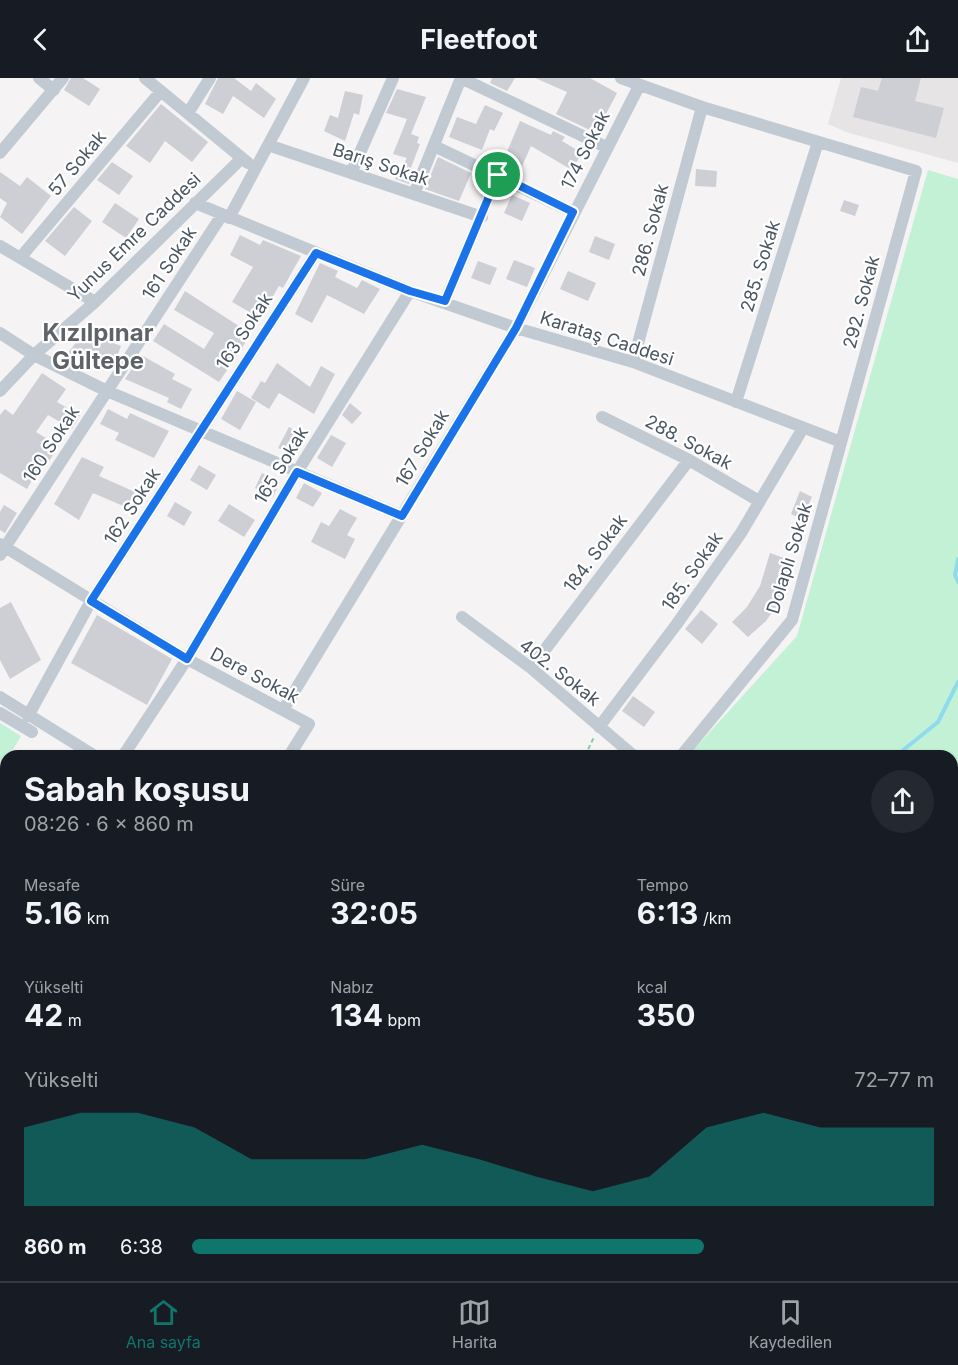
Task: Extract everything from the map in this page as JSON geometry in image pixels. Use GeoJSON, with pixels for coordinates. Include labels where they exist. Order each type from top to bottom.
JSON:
{"type":"FeatureCollection","features":[{"type":"Feature","properties":{"kind":"street"},"geometry":{"type":"LineString","coordinates":[[39,78],[54,90]]}},
{"type":"Feature","properties":{"kind":"street"},"geometry":{"type":"LineString","coordinates":[[0,153],[63,78]]}},
{"type":"Feature","properties":{"kind":"street"},"geometry":{"type":"LineString","coordinates":[[145,78],[255,169]]}},
{"type":"Feature","properties":{"kind":"street"},"geometry":{"type":"LineString","coordinates":[[188,113],[210,78]]}},
{"type":"Feature","properties":{"kind":"street","name":"161 Sokak"},"geometry":{"type":"LineString","coordinates":[[107,392],[225,217],[255,169],[304,78]]}},
{"type":"Feature","properties":{"kind":"street"},"geometry":{"type":"LineString","coordinates":[[351,173],[393,78]]}},
{"type":"Feature","properties":{"kind":"street"},"geometry":{"type":"LineString","coordinates":[[414,194],[461,78],[606,147]]}},
{"type":"Feature","properties":{"kind":"street"},"geometry":{"type":"LineString","coordinates":[[621,78],[702,107],[818,142]]}},
{"type":"Feature","properties":{"kind":"street","name":"174 Sokak"},"geometry":{"type":"LineString","coordinates":[[516,328],[639,86]]}},
{"type":"Feature","properties":{"kind":"street","name":"57 Sokak"},"geometry":{"type":"LineString","coordinates":[[20,258],[161,92]]}},
{"type":"Feature","properties":{"kind":"street","name":"286. Sokak"},"geometry":{"type":"LineString","coordinates":[[633,362],[702,107]]}},
{"type":"Feature","properties":{"kind":"street","name":"292. Sokak"},"geometry":{"type":"LineString","coordinates":[[818,142],[916,171],[841,442]]}},
{"type":"Feature","properties":{"kind":"street","name":"285. Sokak"},"geometry":{"type":"LineString","coordinates":[[736,402],[818,142]]}},
{"type":"Feature","properties":{"kind":"street","name":"Barış Sokak"},"geometry":{"type":"LineString","coordinates":[[268,145],[482,217]]}},
{"type":"Feature","properties":{"kind":"street"},"geometry":{"type":"LineString","coordinates":[[434,146],[573,212]]}},
{"type":"Feature","properties":{"kind":"street","name":"Yunus Emre Caddesi"},"geometry":{"type":"LineString","coordinates":[[0,391],[34,355],[95,302],[242,158]]}},
{"type":"Feature","properties":{"kind":"street"},"geometry":{"type":"LineString","coordinates":[[445,301],[498,175]]}},
{"type":"Feature","properties":{"kind":"street","name":"Karataş Caddesi"},"geometry":{"type":"LineString","coordinates":[[195,203],[410,291],[445,301],[516,328],[633,362],[841,442]]}},
{"type":"Feature","properties":{"kind":"street"},"geometry":{"type":"LineString","coordinates":[[0,246],[95,302]]}},
{"type":"Feature","properties":{"kind":"street","name":"163 Sokak"},"geometry":{"type":"LineString","coordinates":[[203,430],[316,253]]}},
{"type":"Feature","properties":{"kind":"street","name":"165 Sokak"},"geometry":{"type":"LineString","coordinates":[[127,750],[187,659],[297,472],[410,291]]}},
{"type":"Feature","properties":{"kind":"street","name":"167 Sokak"},"geometry":{"type":"LineString","coordinates":[[283,710],[516,328]]}},
{"type":"Feature","properties":{"kind":"street"},"geometry":{"type":"LineString","coordinates":[[0,333],[34,355],[107,392],[203,430],[402,516]]}},
{"type":"Feature","properties":{"kind":"street","name":"160 Sokak"},"geometry":{"type":"LineString","coordinates":[[2,548],[107,392]]}},
{"type":"Feature","properties":{"kind":"street","name":"288. Sokak"},"geometry":{"type":"LineString","coordinates":[[602,417],[689,460],[759,501]]}},
{"type":"Feature","properties":{"kind":"street","name":"185. Sokak"},"geometry":{"type":"LineString","coordinates":[[599,727],[696,598],[741,533],[803,428]]}},
{"type":"Feature","properties":{"kind":"street","name":"162 Sokak"},"geometry":{"type":"LineString","coordinates":[[28,716],[91,601],[203,430]]}},
{"type":"Feature","properties":{"kind":"street","name":"Dolaplı Sokak"},"geometry":{"type":"LineString","coordinates":[[686,750],[792,620],[841,442]]}},
{"type":"Feature","properties":{"kind":"street","name":"184. Sokak"},"geometry":{"type":"LineString","coordinates":[[531,668],[689,460]]}},
{"type":"Feature","properties":{"kind":"street","name":"Dere Sokak"},"geometry":{"type":"LineString","coordinates":[[2,548],[187,659],[309,724],[293,750]]}},
{"type":"Feature","properties":{"kind":"street","name":"402. Sokak"},"geometry":{"type":"LineString","coordinates":[[462,617],[499,647],[531,668],[627,750]]}},
{"type":"Feature","properties":{"kind":"street"},"geometry":{"type":"LineString","coordinates":[[0,697],[85,750]]}},
{"type":"Feature","properties":{"kind":"street"},"geometry":{"type":"LineString","coordinates":[[0,713],[32,732]]}},
{"type":"Feature","properties":{"kind":"path"},"geometry":{"type":"LineString","coordinates":[[588,750],[599,727]]}},
{"type":"Feature","properties":{"kind":"shaded area"},"geometry":{"type":"Polygon","coordinates":[[[841,78],[958,78],[958,163],[846,132],[828,124],[841,78]]]}},
{"type":"Feature","properties":{"kind":"green space"},"geometry":{"type":"Polygon","coordinates":[[[928,170],[958,179],[958,750],[693,750],[797,636],[928,170]]]}},
{"type":"Feature","properties":{"kind":"green space"},"geometry":{"type":"Polygon","coordinates":[[[0,723],[21,736],[13,750],[0,750],[0,723]]]}},
{"type":"Feature","properties":{"kind":"building"},"geometry":{"type":"Polygon","coordinates":[[[71,78],[83,78],[100,89],[89,106],[64,90],[71,78]]]}},
{"type":"Feature","properties":{"kind":"building"},"geometry":{"type":"Polygon","coordinates":[[[218,78],[234,78],[251,91],[256,83],[276,99],[264,118],[233,96],[223,114],[205,104],[218,78]]]}},
{"type":"Feature","properties":{"kind":"building"},"geometry":{"type":"Polygon","coordinates":[[[492,78],[515,78],[507,91],[490,83],[492,78]]]}},
{"type":"Feature","properties":{"kind":"building"},"geometry":{"type":"Polygon","coordinates":[[[535,78],[590,78],[617,93],[596,133],[556,114],[567,92],[535,78]]]}},
{"type":"Feature","properties":{"kind":"building"},"geometry":{"type":"Polygon","coordinates":[[[882,78],[921,78],[915,101],[944,108],[936,138],[853,117],[861,87],[878,91],[882,78]]]}},
{"type":"Feature","properties":{"kind":"building"},"geometry":{"type":"Polygon","coordinates":[[[397,89],[426,97],[411,134],[419,137],[417,143],[420,144],[409,173],[413,175],[409,184],[395,179],[407,158],[393,154],[407,119],[386,113],[397,89]]]}},
{"type":"Feature","properties":{"kind":"building"},"geometry":{"type":"Polygon","coordinates":[[[345,91],[363,95],[359,115],[354,113],[345,141],[324,131],[330,115],[338,118],[345,91]]]}},
{"type":"Feature","properties":{"kind":"building"},"geometry":{"type":"Polygon","coordinates":[[[161,104],[208,142],[192,162],[165,141],[150,163],[126,146],[161,104]]]}},
{"type":"Feature","properties":{"kind":"building"},"geometry":{"type":"Polygon","coordinates":[[[485,105],[503,113],[494,131],[490,129],[482,150],[449,137],[457,117],[476,124],[485,105]]]}},
{"type":"Feature","properties":{"kind":"building"},"geometry":{"type":"Polygon","coordinates":[[[520,121],[551,135],[553,131],[565,137],[562,141],[582,153],[572,170],[531,146],[519,173],[501,166],[520,121]]]}},
{"type":"Feature","properties":{"kind":"building"},"geometry":{"type":"Polygon","coordinates":[[[438,157],[471,173],[459,201],[425,189],[438,157]]]}},
{"type":"Feature","properties":{"kind":"building"},"geometry":{"type":"Polygon","coordinates":[[[112,162],[133,176],[119,195],[97,180],[112,162]]]}},
{"type":"Feature","properties":{"kind":"building"},"geometry":{"type":"Polygon","coordinates":[[[696,169],[717,171],[716,187],[695,186],[696,169]]]}},
{"type":"Feature","properties":{"kind":"building"},"geometry":{"type":"Polygon","coordinates":[[[0,172],[20,186],[27,177],[51,196],[22,234],[0,217],[7,203],[0,198],[0,172]]]}},
{"type":"Feature","properties":{"kind":"building"},"geometry":{"type":"Polygon","coordinates":[[[512,195],[530,203],[522,221],[504,213],[512,195]]]}},
{"type":"Feature","properties":{"kind":"building"},"geometry":{"type":"Polygon","coordinates":[[[844,200],[859,205],[855,216],[840,211],[844,200]]]}},
{"type":"Feature","properties":{"kind":"building"},"geometry":{"type":"Polygon","coordinates":[[[115,203],[139,219],[126,238],[102,222],[115,203]]]}},
{"type":"Feature","properties":{"kind":"building"},"geometry":{"type":"Polygon","coordinates":[[[74,207],[92,221],[65,256],[45,241],[74,207]]]}},
{"type":"Feature","properties":{"kind":"building"},"geometry":{"type":"Polygon","coordinates":[[[240,235],[260,245],[263,240],[301,256],[283,288],[279,286],[260,318],[232,302],[253,267],[230,255],[240,235]]]}},
{"type":"Feature","properties":{"kind":"building"},"geometry":{"type":"Polygon","coordinates":[[[595,236],[615,244],[609,260],[589,252],[595,236]]]}},
{"type":"Feature","properties":{"kind":"building"},"geometry":{"type":"Polygon","coordinates":[[[514,260],[535,268],[527,287],[506,279],[514,260]]]}},
{"type":"Feature","properties":{"kind":"building"},"geometry":{"type":"Polygon","coordinates":[[[478,261],[497,268],[490,285],[471,278],[478,261]]]}},
{"type":"Feature","properties":{"kind":"building"},"geometry":{"type":"Polygon","coordinates":[[[320,263],[338,271],[335,277],[357,288],[362,280],[380,289],[364,314],[327,295],[312,323],[295,314],[320,263]]]}},
{"type":"Feature","properties":{"kind":"building"},"geometry":{"type":"Polygon","coordinates":[[[568,271],[596,283],[588,301],[560,289],[568,271]]]}},
{"type":"Feature","properties":{"kind":"building"},"geometry":{"type":"Polygon","coordinates":[[[185,291],[251,334],[219,382],[153,341],[164,324],[204,349],[214,333],[174,310],[185,291]]]}},
{"type":"Feature","properties":{"kind":"building"},"geometry":{"type":"Polygon","coordinates":[[[84,332],[121,346],[112,369],[68,353],[84,332]]]}},
{"type":"Feature","properties":{"kind":"building"},"geometry":{"type":"Polygon","coordinates":[[[141,355],[175,374],[172,379],[192,389],[181,409],[167,402],[169,398],[125,379],[141,355]]]}},
{"type":"Feature","properties":{"kind":"building"},"geometry":{"type":"Polygon","coordinates":[[[277,363],[310,387],[321,366],[335,374],[314,414],[279,393],[269,409],[251,398],[261,381],[265,383],[277,363]]]}},
{"type":"Feature","properties":{"kind":"building"},"geometry":{"type":"Polygon","coordinates":[[[42,373],[66,389],[57,402],[80,415],[72,429],[48,415],[36,432],[59,446],[47,464],[43,461],[27,489],[0,473],[0,415],[5,409],[13,415],[42,373]]]}},
{"type":"Feature","properties":{"kind":"building"},"geometry":{"type":"Polygon","coordinates":[[[237,391],[256,402],[240,430],[221,419],[237,391]]]}},
{"type":"Feature","properties":{"kind":"building"},"geometry":{"type":"Polygon","coordinates":[[[350,403],[362,413],[352,424],[342,415],[350,403]]]}},
{"type":"Feature","properties":{"kind":"building"},"geometry":{"type":"Polygon","coordinates":[[[108,409],[127,419],[130,413],[169,431],[154,458],[115,440],[119,433],[100,424],[108,409]]]}},
{"type":"Feature","properties":{"kind":"building"},"geometry":{"type":"Polygon","coordinates":[[[289,427],[305,435],[294,456],[278,448],[289,427]]]}},
{"type":"Feature","properties":{"kind":"building"},"geometry":{"type":"Polygon","coordinates":[[[331,435],[346,443],[332,467],[317,458],[331,435]]]}},
{"type":"Feature","properties":{"kind":"building"},"geometry":{"type":"Polygon","coordinates":[[[82,457],[104,467],[99,476],[135,492],[128,508],[93,493],[79,520],[54,504],[82,457]]]}},
{"type":"Feature","properties":{"kind":"building"},"geometry":{"type":"Polygon","coordinates":[[[199,465],[216,475],[207,490],[190,480],[199,465]]]}},
{"type":"Feature","properties":{"kind":"building"},"geometry":{"type":"Polygon","coordinates":[[[262,473],[280,482],[273,497],[255,488],[262,473]]]}},
{"type":"Feature","properties":{"kind":"building"},"geometry":{"type":"Polygon","coordinates":[[[304,483],[322,493],[313,507],[296,498],[304,483]]]}},
{"type":"Feature","properties":{"kind":"building"},"geometry":{"type":"Polygon","coordinates":[[[800,491],[812,497],[802,519],[791,514],[800,491]]]}},
{"type":"Feature","properties":{"kind":"building"},"geometry":{"type":"Polygon","coordinates":[[[175,502],[192,512],[184,526],[167,516],[175,502]]]}},
{"type":"Feature","properties":{"kind":"building"},"geometry":{"type":"Polygon","coordinates":[[[229,504],[255,520],[244,537],[218,521],[229,504]]]}},
{"type":"Feature","properties":{"kind":"building"},"geometry":{"type":"Polygon","coordinates":[[[4,505],[17,513],[5,533],[0,530],[0,512],[4,505]]]}},
{"type":"Feature","properties":{"kind":"building"},"geometry":{"type":"Polygon","coordinates":[[[340,509],[357,518],[347,535],[355,539],[345,559],[311,542],[321,522],[329,526],[340,509]]]}},
{"type":"Feature","properties":{"kind":"building"},"geometry":{"type":"Polygon","coordinates":[[[770,553],[792,561],[780,597],[782,598],[766,621],[748,637],[732,622],[747,607],[760,586],[770,553]]]}},
{"type":"Feature","properties":{"kind":"building"},"geometry":{"type":"Polygon","coordinates":[[[11,602],[41,660],[10,679],[0,660],[0,608],[11,602]]]}},
{"type":"Feature","properties":{"kind":"building"},"geometry":{"type":"Polygon","coordinates":[[[701,610],[718,624],[702,644],[685,629],[701,610]]]}},
{"type":"Feature","properties":{"kind":"building"},"geometry":{"type":"Polygon","coordinates":[[[97,615],[172,659],[147,705],[71,663],[97,615]]]}},
{"type":"Feature","properties":{"kind":"building"},"geometry":{"type":"Polygon","coordinates":[[[633,696],[655,712],[644,727],[622,711],[633,696]]]}},
{"type":"Feature","properties":{"kind":"waterway"},"geometry":{"type":"LineString","coordinates":[[958,559],[955,575],[958,582]]}},
{"type":"Feature","properties":{"kind":"waterway"},"geometry":{"type":"LineString","coordinates":[[903,750],[938,722],[958,682]]}},
{"type":"Feature","properties":{"kind":"district","name":"Kızılpınar Gültepe"},"geometry":{"type":"Point","coordinates":[98,346]}},
{"type":"Feature","properties":{"kind":"route"},"geometry":{"type":"LineString","coordinates":[[498,175],[573,212],[516,328],[402,516],[297,472],[187,659],[91,601],[316,253],[410,291],[445,301],[498,175]]}}]}
